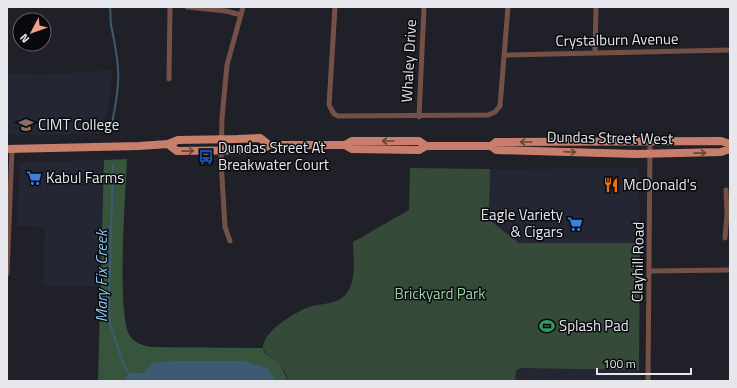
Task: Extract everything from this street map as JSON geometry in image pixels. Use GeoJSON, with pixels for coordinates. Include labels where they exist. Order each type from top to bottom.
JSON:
{"type":"FeatureCollection","features":[{"type":"Feature","properties":{"kind":"main road","name":"Dundas Street West"},"geometry":{"type":"LineString","coordinates":[[9,149],[168,144],[178,140],[260,138],[269,145]]}},
{"type":"Feature","properties":{"kind":"main road","name":"Dundas Street West"},"geometry":{"type":"LineString","coordinates":[[168,144],[177,151],[261,150],[269,145],[345,145],[352,141],[419,142],[426,146],[491,146],[496,142],[721,141],[730,144]]}},
{"type":"Feature","properties":{"kind":"main road","name":"Dundas Street West"},"geometry":{"type":"LineString","coordinates":[[491,146],[496,150],[650,153],[721,152],[730,149]]}},
{"type":"Feature","properties":{"kind":"street"},"geometry":{"type":"LineString","coordinates":[[168,80],[171,7]]}},
{"type":"Feature","properties":{"kind":"street"},"geometry":{"type":"LineString","coordinates":[[187,7],[226,11],[241,15]]}},
{"type":"Feature","properties":{"kind":"street"},"geometry":{"type":"LineString","coordinates":[[230,241],[225,227],[221,139],[227,65],[243,7]]}},
{"type":"Feature","properties":{"kind":"street"},"geometry":{"type":"LineString","coordinates":[[335,7],[328,105],[334,114],[338,116],[419,117],[488,115],[500,106],[502,97],[508,7]]}},
{"type":"Feature","properties":{"kind":"street","name":"Whaley Drive"},"geometry":{"type":"LineString","coordinates":[[419,117],[424,7]]}},
{"type":"Feature","properties":{"kind":"street"},"geometry":{"type":"LineString","coordinates":[[595,53],[596,7]]}},
{"type":"Feature","properties":{"kind":"street","name":"Crystalburn Avenue"},"geometry":{"type":"LineString","coordinates":[[505,55],[730,50]]}},
{"type":"Feature","properties":{"kind":"street","name":"Clayhill Road"},"geometry":{"type":"LineString","coordinates":[[648,381],[650,142]]}},
{"type":"Feature","properties":{"kind":"street"},"geometry":{"type":"LineString","coordinates":[[7,274],[9,149]]}},
{"type":"Feature","properties":{"kind":"street"},"geometry":{"type":"LineString","coordinates":[[725,238],[728,214],[726,190]]}},
{"type":"Feature","properties":{"kind":"street"},"geometry":{"type":"LineString","coordinates":[[649,271],[730,270]]}},
{"type":"Feature","properties":{"kind":"shaded area"},"geometry":{"type":"Polygon","coordinates":[[[112,69],[110,98],[102,134],[7,135],[7,73],[41,75],[112,69]]]}},
{"type":"Feature","properties":{"kind":"shaded area"},"geometry":{"type":"Polygon","coordinates":[[[104,160],[100,286],[43,286],[45,227],[17,226],[20,162],[104,160]]]}},
{"type":"Feature","properties":{"kind":"shaded area"},"geometry":{"type":"Polygon","coordinates":[[[639,168],[640,243],[519,243],[489,221],[490,169],[639,168]]]}},
{"type":"Feature","properties":{"kind":"shaded area"},"geometry":{"type":"Polygon","coordinates":[[[639,366],[641,381],[515,381],[516,371],[521,368],[639,366]]]}},
{"type":"Feature","properties":{"kind":"green space"},"geometry":{"type":"Polygon","coordinates":[[[127,159],[123,251],[123,304],[126,324],[130,336],[136,342],[150,347],[263,348],[264,352],[280,364],[288,381],[98,381],[104,160],[127,159]]]}},
{"type":"Feature","properties":{"kind":"green space","name":"Brickyard Park"},"geometry":{"type":"Polygon","coordinates":[[[410,168],[490,169],[489,220],[519,243],[640,243],[639,370],[521,368],[516,371],[515,381],[288,381],[280,365],[264,350],[264,342],[273,329],[296,313],[309,307],[334,302],[346,294],[352,283],[353,276],[353,242],[409,210],[410,168]]]}},
{"type":"Feature","properties":{"kind":"water","name":"Splash Pad"},"geometry":{"type":"Polygon","coordinates":[[[544,320],[552,323],[554,328],[553,333],[538,325],[544,320]]]}},
{"type":"Feature","properties":{"kind":"water"},"geometry":{"type":"Polygon","coordinates":[[[173,361],[244,361],[267,368],[276,381],[126,381],[125,377],[130,373],[143,373],[153,363],[173,361]]]}},
{"type":"Feature","properties":{"kind":"waterway","name":"Mary Fix Creek"},"geometry":{"type":"LineString","coordinates":[[110,7],[111,23],[118,63],[117,96],[112,123]]}},
{"type":"Feature","properties":{"kind":"waterway","name":"Mary Fix Creek"},"geometry":{"type":"LineString","coordinates":[[113,164],[109,300],[110,324],[124,366],[131,376]]}},
{"type":"Feature","properties":{"kind":"place","name":"CIMT College"},"geometry":{"type":"Point","coordinates":[26,125]}},
{"type":"Feature","properties":{"kind":"place","name":"Dundas Street At Breakwater Court"},"geometry":{"type":"Point","coordinates":[206,157]}},
{"type":"Feature","properties":{"kind":"place","name":"Kabul Farms"},"geometry":{"type":"Point","coordinates":[34,178]}},
{"type":"Feature","properties":{"kind":"place","name":"McDonald's"},"geometry":{"type":"Point","coordinates":[611,185]}},
{"type":"Feature","properties":{"kind":"place","name":"Eagle Variety & Cigars"},"geometry":{"type":"Point","coordinates":[575,224]}},
{"type":"Feature","properties":{"kind":"place","name":"Splash Pad"},"geometry":{"type":"Point","coordinates":[547,326]}}]}
